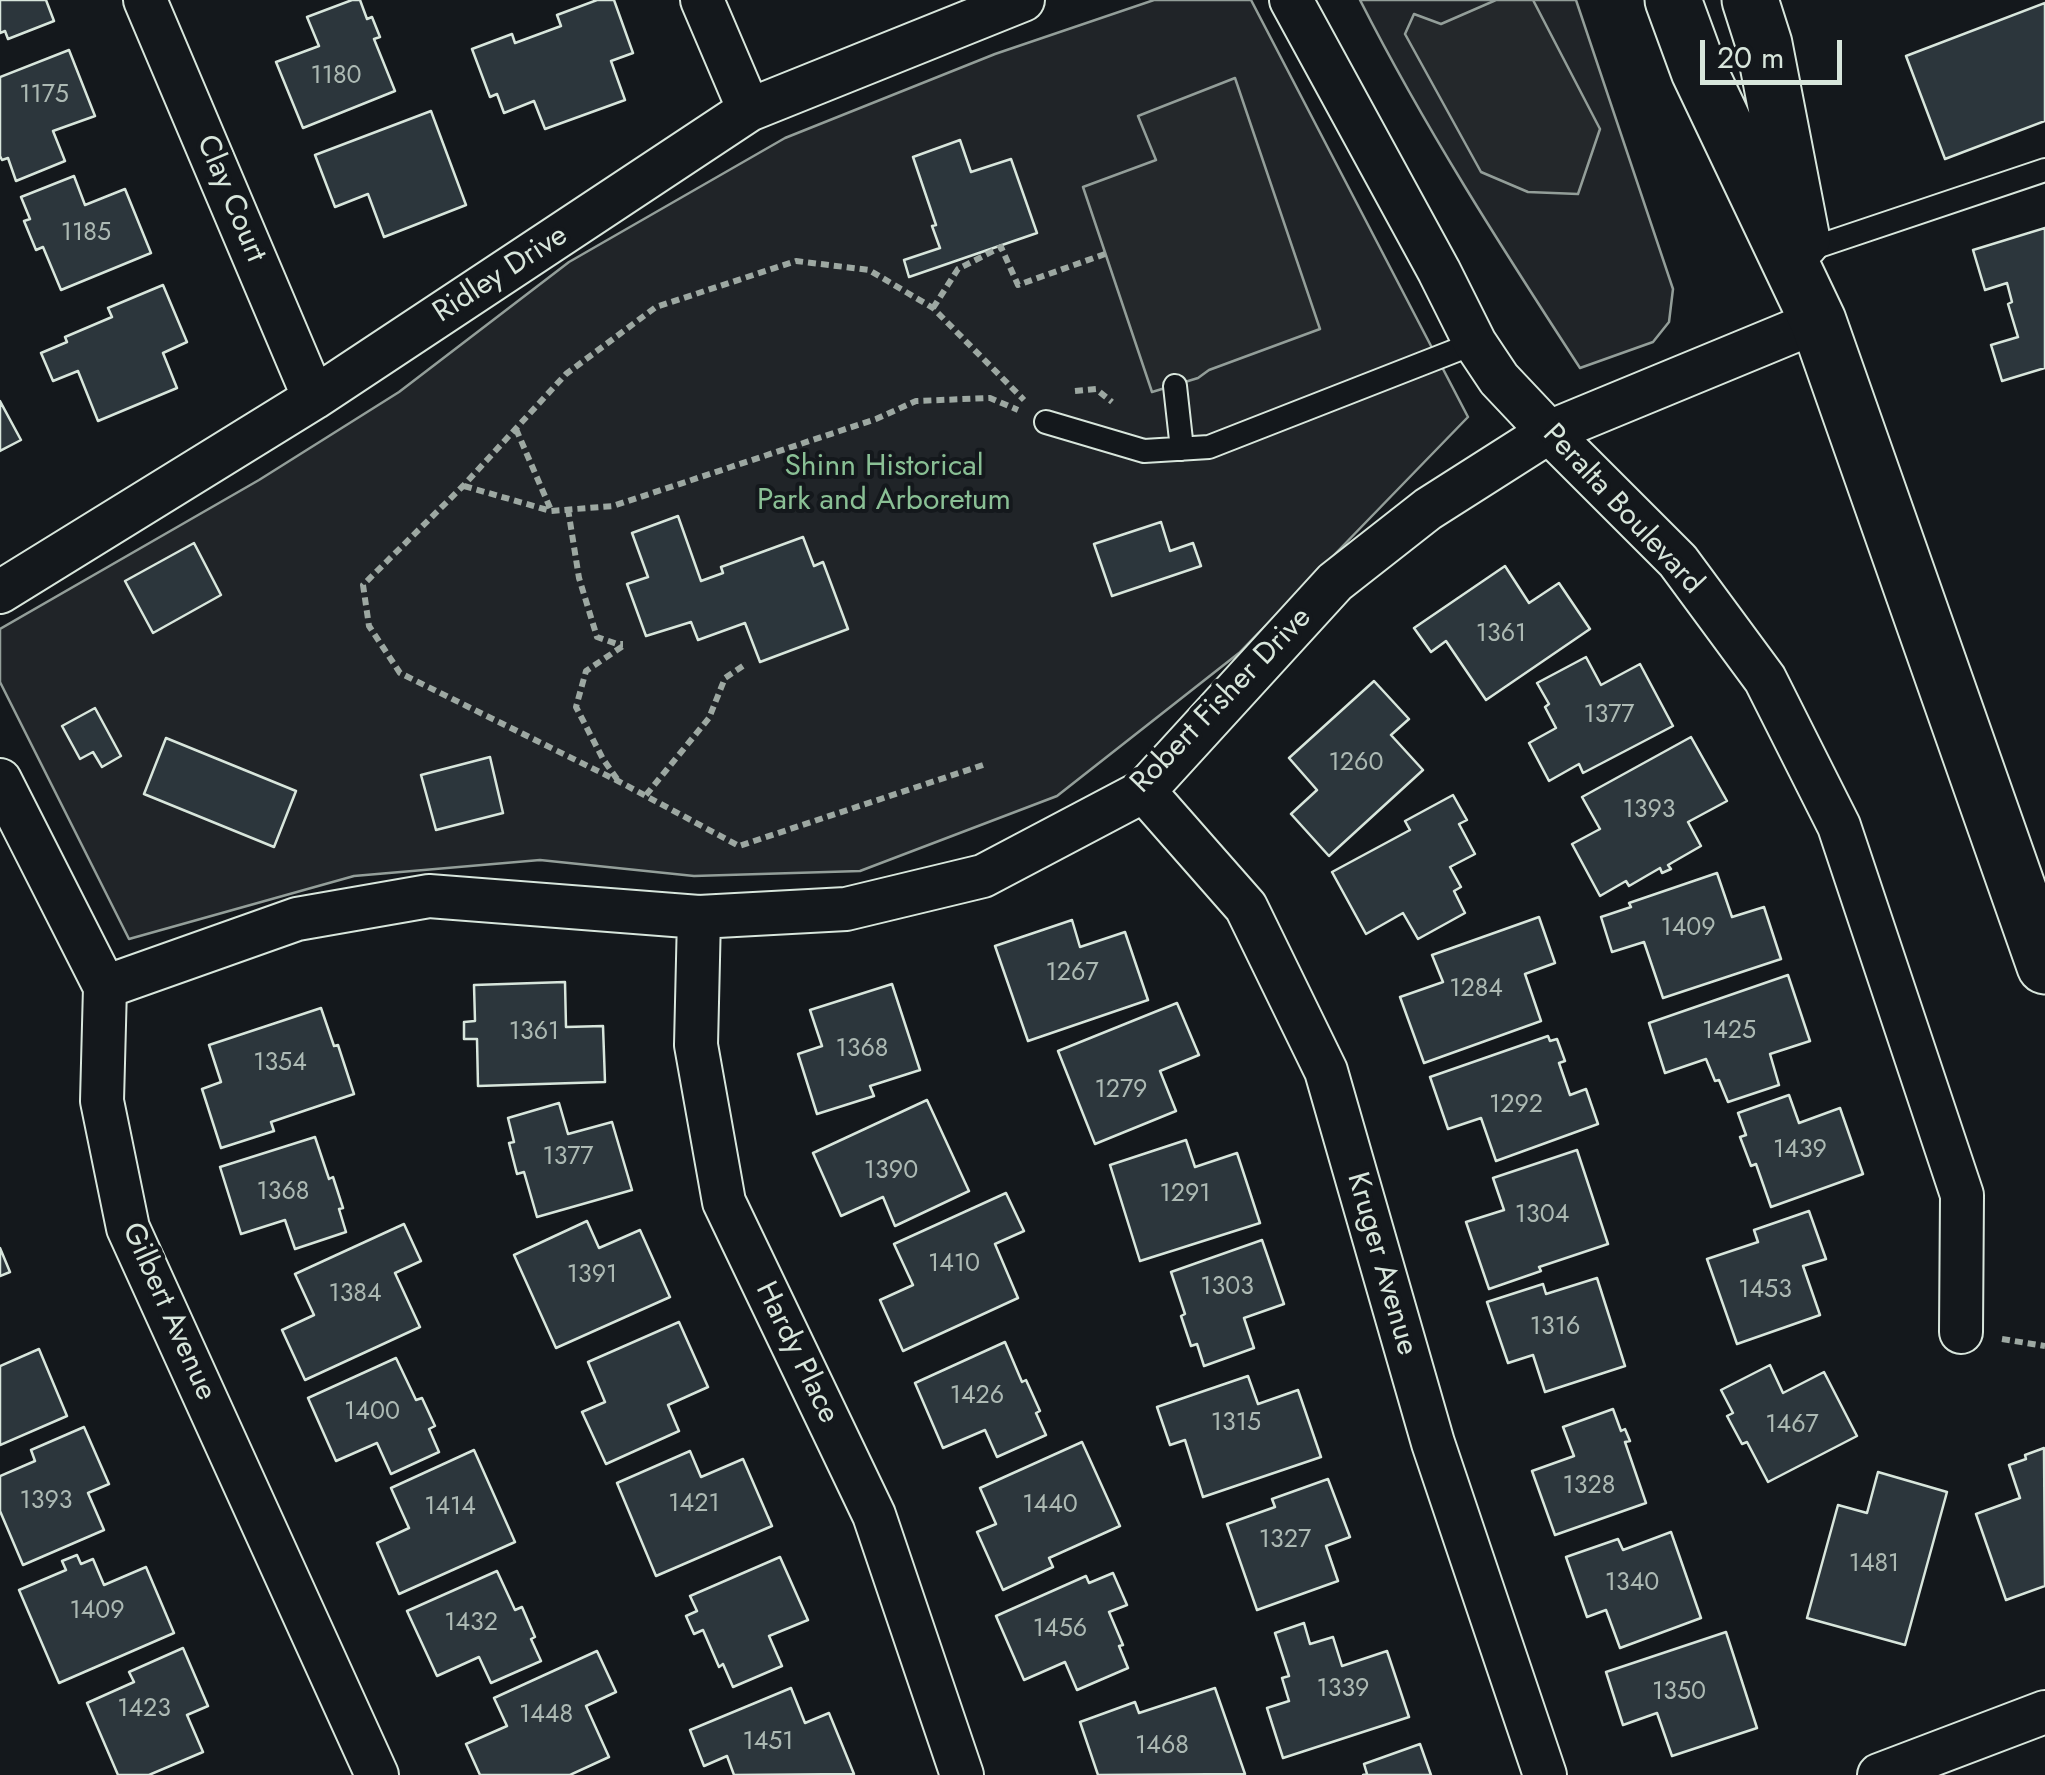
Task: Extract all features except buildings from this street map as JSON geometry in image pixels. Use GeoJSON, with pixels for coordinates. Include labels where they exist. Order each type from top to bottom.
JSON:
{"type":"FeatureCollection","features":[{"type":"Feature","properties":{"kind":"main road"},"geometry":{"type":"LineString","coordinates":[[1673,0],[1700,71],[1818,321],[2045,966]]}},
{"type":"Feature","properties":{"kind":"main road"},"geometry":{"type":"LineString","coordinates":[[1750,0],[1764,44],[1818,321]]}},
{"type":"Feature","properties":{"kind":"street","name":"Clay Court"},"geometry":{"type":"LineString","coordinates":[[146,0],[314,398]]}},
{"type":"Feature","properties":{"kind":"street"},"geometry":{"type":"LineString","coordinates":[[702,0],[749,110]]}},
{"type":"Feature","properties":{"kind":"street","name":"Ridley Drive"},"geometry":{"type":"LineString","coordinates":[[0,592],[314,398],[749,110],[1023,0]]}},
{"type":"Feature","properties":{"kind":"street","name":"Peralta Boulevard"},"geometry":{"type":"LineString","coordinates":[[1290,0],[1475,344],[1500,379],[1548,432],[1678,560],[1765,679],[1839,826],[1962,1196],[1961,1332]]}},
{"type":"Feature","properties":{"kind":"street","name":"Robert Fisher Drive"},"geometry":{"type":"LineString","coordinates":[[105,987],[298,919],[430,896],[698,917],[846,909],[983,876],[1144,791],[1335,582],[1428,508],[1548,432],[1818,321]]}},
{"type":"Feature","properties":{"kind":"street","name":"Gilbert Avenue"},"geometry":{"type":"LineString","coordinates":[[0,780],[105,987],[102,1101],[128,1228],[378,1775]]}},
{"type":"Feature","properties":{"kind":"street","name":"Kruger Avenue"},"geometry":{"type":"LineString","coordinates":[[1144,791],[1246,907],[1326,1071],[1433,1443],[1546,1775]]}},
{"type":"Feature","properties":{"kind":"street","name":"Hardy Place"},"geometry":{"type":"LineString","coordinates":[[698,917],[696,1045],[724,1202],[874,1515],[962,1775]]}},
{"type":"Feature","properties":{"kind":"street"},"geometry":{"type":"LineString","coordinates":[[1879,1775],[2045,1712]]}},
{"type":"Feature","properties":{"kind":"lane"},"geometry":{"type":"LineString","coordinates":[[1804,251],[2045,170]]}},
{"type":"Feature","properties":{"kind":"lane"},"geometry":{"type":"LineString","coordinates":[[1046,422],[1144,451],[1209,447],[1475,344]]}},
{"type":"Feature","properties":{"kind":"lane"},"geometry":{"type":"LineString","coordinates":[[1175,386],[1182,448]]}},
{"type":"Feature","properties":{"kind":"path"},"geometry":{"type":"LineString","coordinates":[[933,308],[958,269],[1001,247],[1018,285],[1106,254]]}},
{"type":"Feature","properties":{"kind":"path"},"geometry":{"type":"LineString","coordinates":[[983,765],[739,846],[400,673],[368,626],[363,584],[464,486],[566,374],[656,307],[796,261],[869,270],[933,308],[1046,422]]}},
{"type":"Feature","properties":{"kind":"path"},"geometry":{"type":"LineString","coordinates":[[464,486],[551,511],[614,506],[876,419],[916,401],[990,398],[1046,422]]}},
{"type":"Feature","properties":{"kind":"path"},"geometry":{"type":"LineString","coordinates":[[516,429],[551,511]]}},
{"type":"Feature","properties":{"kind":"path"},"geometry":{"type":"LineString","coordinates":[[568,509],[578,578],[597,637],[626,644],[586,671],[576,708],[618,781]]}},
{"type":"Feature","properties":{"kind":"path"},"geometry":{"type":"LineString","coordinates":[[646,796],[709,718],[725,678],[743,666]]}},
{"type":"Feature","properties":{"kind":"green space","name":"Shinn Historical Park and Arboretum"},"geometry":{"type":"Polygon","coordinates":[[[1154,0],[1251,0],[1468,417],[1239,653],[1057,796],[860,871],[694,876],[540,860],[354,876],[129,939],[0,682],[0,629],[259,480],[399,392],[569,262],[785,138],[995,54],[1154,0]]]}},
{"type":"Feature","properties":{"kind":"green space"},"geometry":{"type":"Polygon","coordinates":[[[1360,0],[1576,0],[1673,289],[1669,322],[1653,342],[1580,368],[1438,141],[1360,0]]]}},
{"type":"Feature","properties":{"kind":"shaded area"},"geometry":{"type":"Polygon","coordinates":[[[1496,0],[1533,0],[1600,129],[1578,194],[1528,192],[1481,172],[1405,34],[1414,14],[1441,24],[1496,0]]]}},
{"type":"Feature","properties":{"kind":"shaded area"},"geometry":{"type":"Polygon","coordinates":[[[1235,78],[1320,329],[1209,370],[1198,378],[1152,392],[1083,187],[1156,160],[1138,116],[1235,78]]]}}]}
